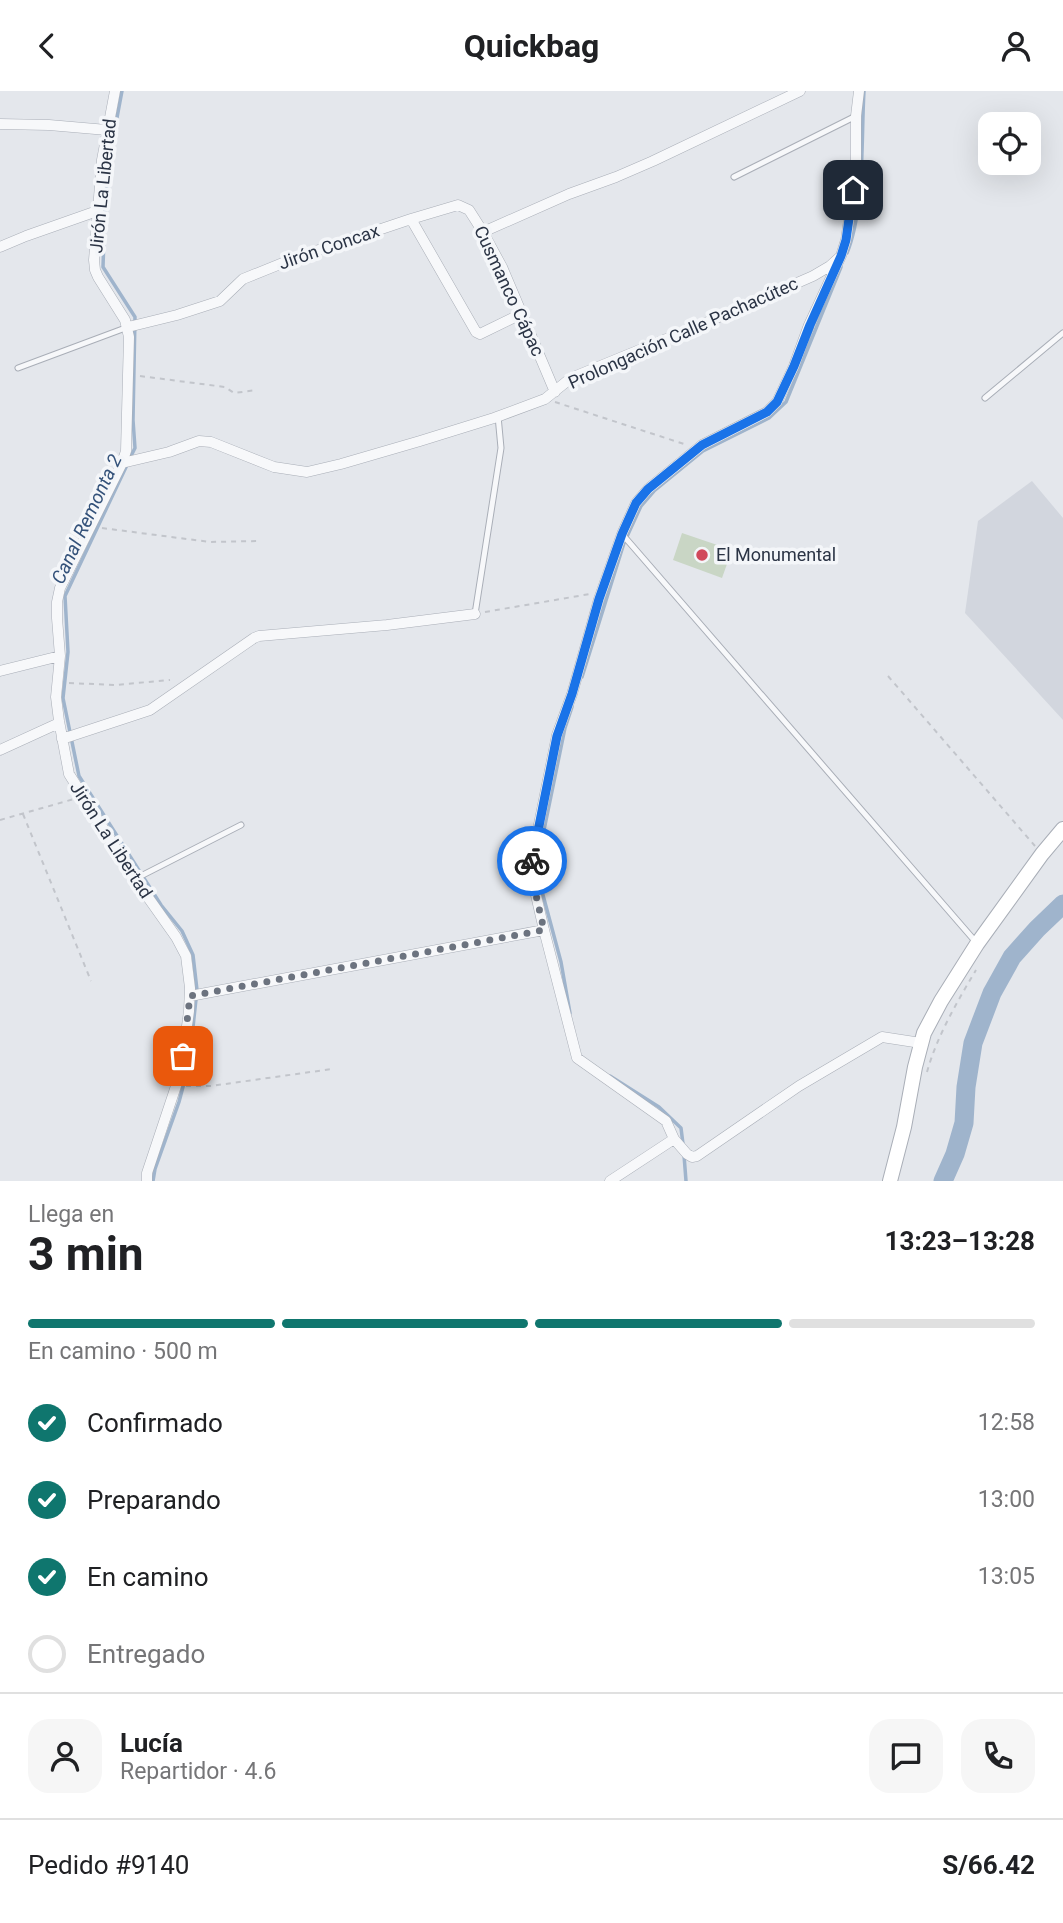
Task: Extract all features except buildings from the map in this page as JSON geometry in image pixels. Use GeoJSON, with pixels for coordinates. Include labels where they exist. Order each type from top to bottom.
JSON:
{"type":"FeatureCollection","features":[{"type":"Feature","properties":{"kind":"main road"},"geometry":{"type":"LineString","coordinates":[[890,1181],[924,1033],[977,944],[1063,829]]}},
{"type":"Feature","properties":{"kind":"street","name":"Jirón La Libertad"},"geometry":{"type":"LineString","coordinates":[[115,91],[107,130],[97,211],[95,270],[128,327],[130,337],[126,451],[60,588],[57,602],[60,656],[57,697],[69,774],[186,956],[190,996],[186,1042],[177,1085],[147,1173],[147,1181]]}},
{"type":"Feature","properties":{"kind":"street"},"geometry":{"type":"LineString","coordinates":[[483,232],[653,161],[800,91]]}},
{"type":"Feature","properties":{"kind":"street"},"geometry":{"type":"LineString","coordinates":[[859,91],[856,171],[846,240],[841,256],[777,402],[767,412],[698,449],[648,489],[636,503],[602,592],[557,736],[530,869],[577,1058],[666,1121],[674,1139],[692,1157],[698,1156],[799,1086],[882,1037],[921,1043]]}},
{"type":"Feature","properties":{"kind":"street"},"geometry":{"type":"LineString","coordinates":[[0,124],[107,130]]}},
{"type":"Feature","properties":{"kind":"street","name":"Cusmanco Cápac"},"geometry":{"type":"LineString","coordinates":[[411,219],[458,205],[469,210],[502,267],[555,391]]}},
{"type":"Feature","properties":{"kind":"street"},"geometry":{"type":"LineString","coordinates":[[0,247],[97,211]]}},
{"type":"Feature","properties":{"kind":"street"},"geometry":{"type":"LineString","coordinates":[[411,219],[478,333],[523,313]]}},
{"type":"Feature","properties":{"kind":"street","name":"Jirón Concax"},"geometry":{"type":"LineString","coordinates":[[128,327],[177,315],[220,300],[243,279],[295,258],[411,219]]}},
{"type":"Feature","properties":{"kind":"street","name":"Prolongación Calle Pachacútec"},"geometry":{"type":"LineString","coordinates":[[122,463],[169,453],[200,441],[211,442],[274,467],[307,472],[341,464],[545,399],[571,378],[813,276],[841,256]]}},
{"type":"Feature","properties":{"kind":"street"},"geometry":{"type":"LineString","coordinates":[[62,739],[150,710],[259,636],[475,614]]}},
{"type":"Feature","properties":{"kind":"street"},"geometry":{"type":"LineString","coordinates":[[0,671],[60,656]]}},
{"type":"Feature","properties":{"kind":"street"},"geometry":{"type":"LineString","coordinates":[[0,750],[59,723]]}},
{"type":"Feature","properties":{"kind":"street"},"geometry":{"type":"LineString","coordinates":[[190,996],[544,930]]}},
{"type":"Feature","properties":{"kind":"street"},"geometry":{"type":"LineString","coordinates":[[610,1181],[674,1139]]}},
{"type":"Feature","properties":{"kind":"lane"},"geometry":{"type":"LineString","coordinates":[[734,177],[856,116]]}},
{"type":"Feature","properties":{"kind":"lane"},"geometry":{"type":"LineString","coordinates":[[18,368],[128,327]]}},
{"type":"Feature","properties":{"kind":"lane"},"geometry":{"type":"LineString","coordinates":[[985,398],[1063,333]]}},
{"type":"Feature","properties":{"kind":"lane"},"geometry":{"type":"LineString","coordinates":[[475,614],[501,448],[498,416]]}},
{"type":"Feature","properties":{"kind":"lane"},"geometry":{"type":"LineString","coordinates":[[622,534],[977,944]]}},
{"type":"Feature","properties":{"kind":"lane"},"geometry":{"type":"LineString","coordinates":[[135,879],[241,825]]}},
{"type":"Feature","properties":{"kind":"path"},"geometry":{"type":"LineString","coordinates":[[128,375],[225,387],[234,393],[257,390]]}},
{"type":"Feature","properties":{"kind":"path"},"geometry":{"type":"LineString","coordinates":[[545,399],[698,449]]}},
{"type":"Feature","properties":{"kind":"path"},"geometry":{"type":"LineString","coordinates":[[90,526],[210,542],[257,541]]}},
{"type":"Feature","properties":{"kind":"path"},"geometry":{"type":"LineString","coordinates":[[475,614],[602,592]]}},
{"type":"Feature","properties":{"kind":"path"},"geometry":{"type":"LineString","coordinates":[[888,676],[1042,854]]}},
{"type":"Feature","properties":{"kind":"path"},"geometry":{"type":"LineString","coordinates":[[58,683],[115,685],[170,680]]}},
{"type":"Feature","properties":{"kind":"path"},"geometry":{"type":"LineString","coordinates":[[0,820],[82,797]]}},
{"type":"Feature","properties":{"kind":"path"},"geometry":{"type":"LineString","coordinates":[[23,814],[92,981]]}},
{"type":"Feature","properties":{"kind":"path"},"geometry":{"type":"LineString","coordinates":[[926,1079],[938,1043],[979,965]]}},
{"type":"Feature","properties":{"kind":"path"},"geometry":{"type":"LineString","coordinates":[[177,1085],[211,1086],[332,1069]]}},
{"type":"Feature","properties":{"kind":"shaded area"},"geometry":{"type":"Polygon","coordinates":[[[1032,481],[1063,518],[1063,720],[965,613],[978,521],[1032,481]]]}},
{"type":"Feature","properties":{"kind":"green space","name":"El Monumental"},"geometry":{"type":"Polygon","coordinates":[[[682,533],[732,550],[722,578],[673,560],[682,533]]]}},
{"type":"Feature","properties":{"kind":"waterway","name":"Canal Remonta 2"},"geometry":{"type":"LineString","coordinates":[[122,91],[110,155],[103,267],[135,317],[135,448],[130,458]]}},
{"type":"Feature","properties":{"kind":"waterway"},"geometry":{"type":"LineString","coordinates":[[847,253],[857,216],[864,91]]}},
{"type":"Feature","properties":{"kind":"waterway"},"geometry":{"type":"LineString","coordinates":[[582,677],[624,543],[641,506],[654,491],[703,451],[769,418],[786,402],[841,267]]}},
{"type":"Feature","properties":{"kind":"waterway","name":"Canal Remonta 2"},"geometry":{"type":"LineString","coordinates":[[127,465],[65,596],[68,652],[63,698],[79,776],[161,905],[182,931],[193,955],[197,990],[189,1064],[153,1181]]}},
{"type":"Feature","properties":{"kind":"waterway"},"geometry":{"type":"LineString","coordinates":[[570,1013],[561,962],[536,869],[565,728],[572,707]]}},
{"type":"Feature","properties":{"kind":"waterway"},"geometry":{"type":"LineString","coordinates":[[943,1181],[964,1123],[973,1043],[992,993],[1012,957],[1063,904]]}},
{"type":"Feature","properties":{"kind":"waterway"},"geometry":{"type":"LineString","coordinates":[[610,1076],[659,1107],[681,1128],[683,1144]]}},
{"type":"Feature","properties":{"kind":"waterway"},"geometry":{"type":"LineString","coordinates":[[684,1155],[686,1181]]}},
{"type":"Feature","properties":{"kind":"way so far"},"geometry":{"type":"LineString","coordinates":[[183,1056],[190,996],[544,930],[530,869],[532,861]]}},
{"type":"Feature","properties":{"kind":"place","name":"El Monumental"},"geometry":{"type":"Point","coordinates":[702,555]}},
{"type":"Feature","properties":{"kind":"route"},"geometry":{"type":"LineString","coordinates":[[532,861],[557,736],[599,599],[636,503],[648,489],[702,445],[767,412],[777,402],[841,256],[853,190]]}}]}
